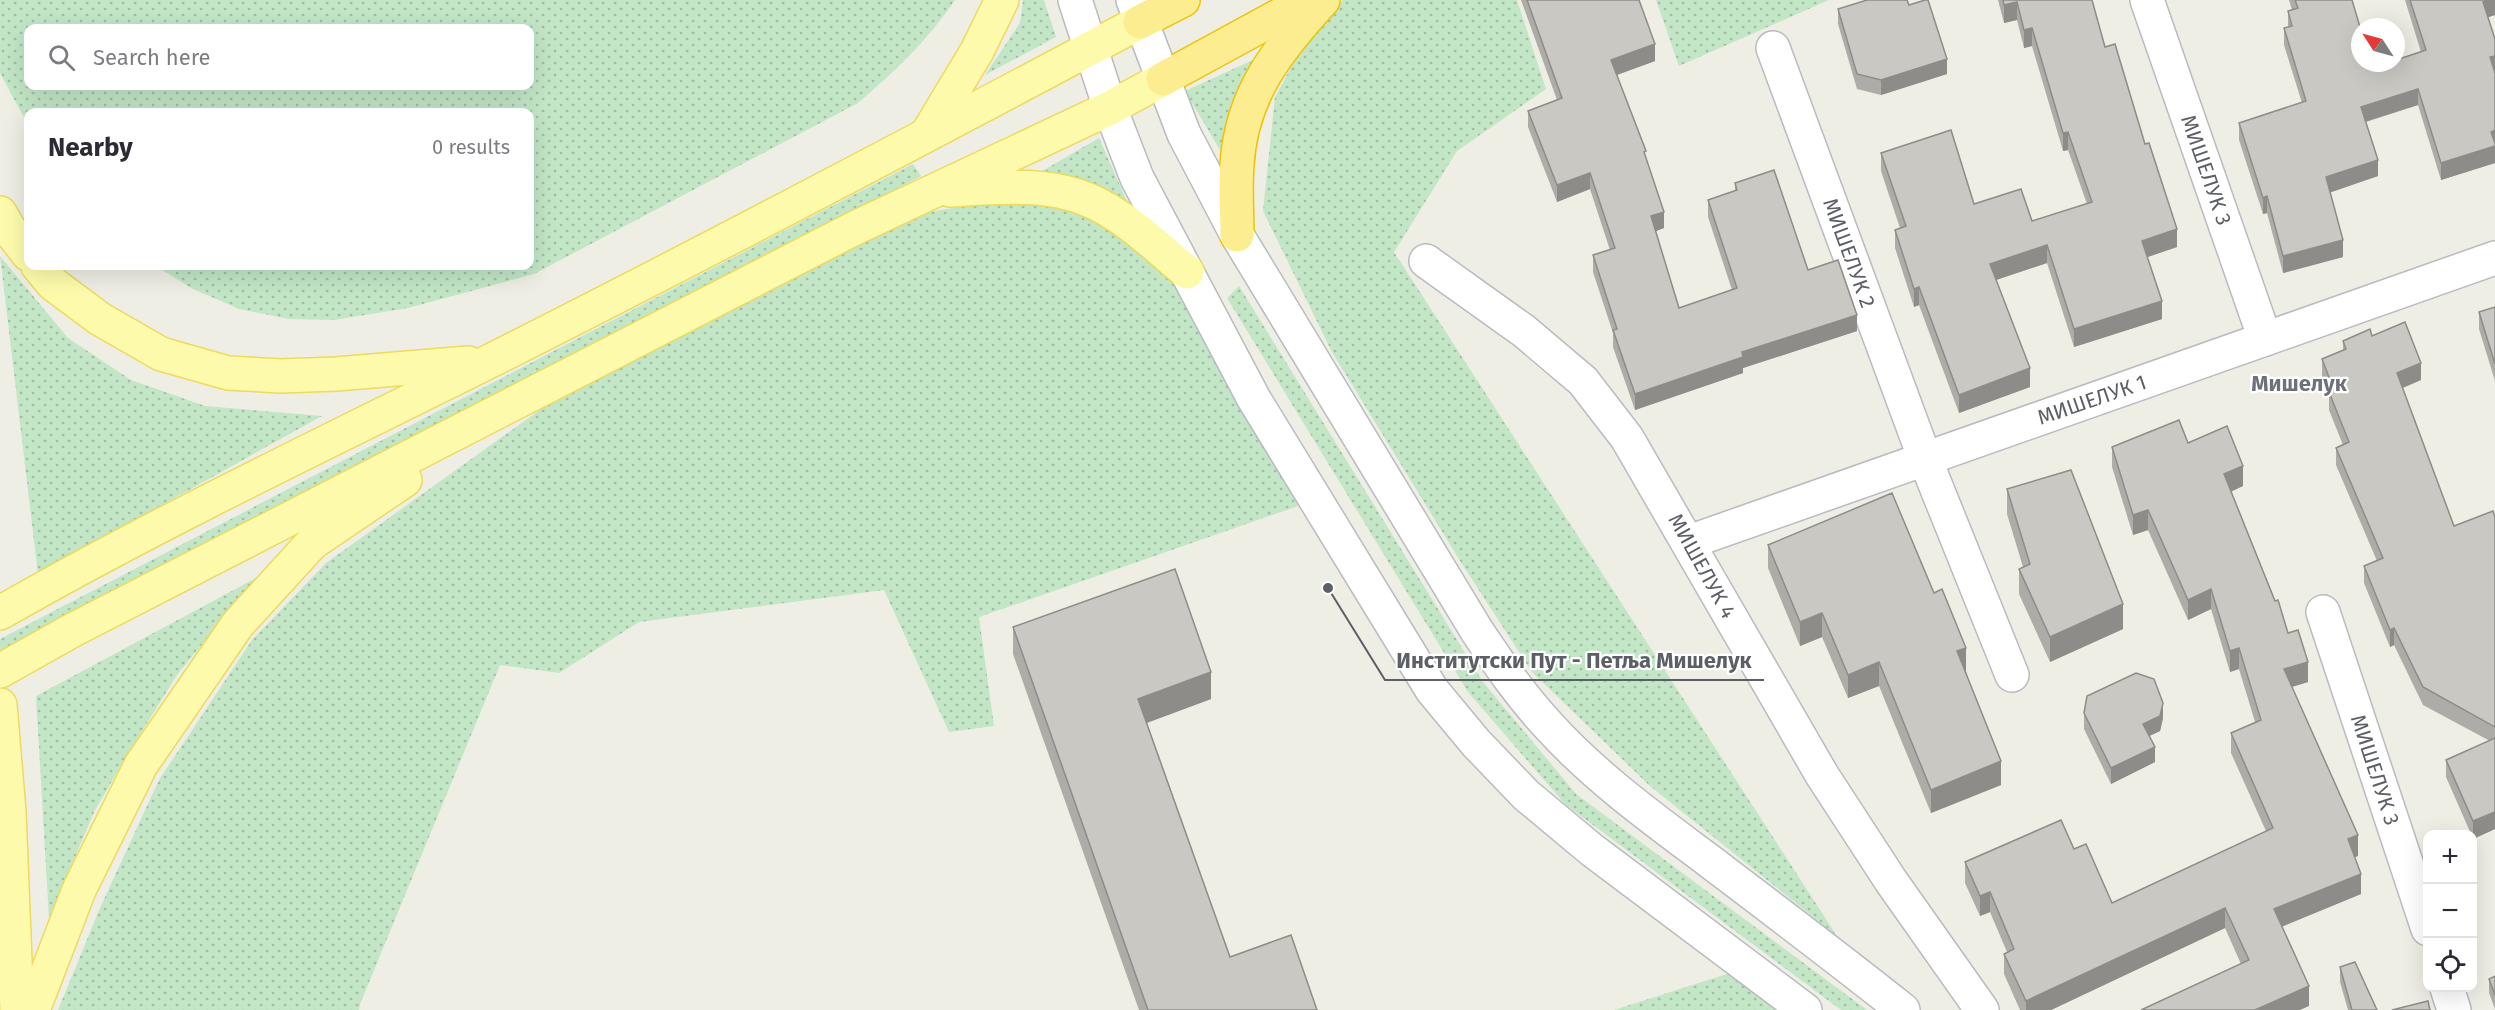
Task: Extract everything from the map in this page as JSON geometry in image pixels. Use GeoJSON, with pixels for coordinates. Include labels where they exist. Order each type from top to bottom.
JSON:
{"type":"FeatureCollection","features":[{"type":"Feature","properties":{"kind":"highway"},"geometry":{"type":"LineString","coordinates":[[1137,11],[1183,0]]}},
{"type":"Feature","properties":{"kind":"highway"},"geometry":{"type":"LineString","coordinates":[[1163,79],[1308,0]]}},
{"type":"Feature","properties":{"kind":"highway"},"geometry":{"type":"LineString","coordinates":[[1237,235],[1237,164],[1251,100],[1260,78],[1300,25],[1323,0]]}},
{"type":"Feature","properties":{"kind":"main road"},"geometry":{"type":"LineString","coordinates":[[927,134],[977,51],[1002,0]]}},
{"type":"Feature","properties":{"kind":"main road"},"geometry":{"type":"LineString","coordinates":[[0,613],[78,569],[309,448],[488,362],[1092,48],[1137,11]]}},
{"type":"Feature","properties":{"kind":"main road"},"geometry":{"type":"LineString","coordinates":[[0,671],[71,632],[855,228],[1110,108],[1163,79]]}},
{"type":"Feature","properties":{"kind":"main road"},"geometry":{"type":"LineString","coordinates":[[933,191],[1005,187],[1054,190],[1098,204],[1130,225],[1187,272]]}},
{"type":"Feature","properties":{"kind":"main road"},"geometry":{"type":"LineString","coordinates":[[0,213],[24,249]]}},
{"type":"Feature","properties":{"kind":"main road"},"geometry":{"type":"LineString","coordinates":[[41,270],[53,284],[100,319],[161,354],[228,373],[281,376],[336,374],[488,362]]}},
{"type":"Feature","properties":{"kind":"main road"},"geometry":{"type":"LineString","coordinates":[[33,1010],[79,890],[141,765],[238,624],[312,543],[526,399]]}},
{"type":"Feature","properties":{"kind":"main road"},"geometry":{"type":"LineString","coordinates":[[0,705],[9,812],[17,1010]]}},
{"type":"Feature","properties":{"kind":"street"},"geometry":{"type":"LineString","coordinates":[[1075,0],[1110,108],[1137,178],[1254,399],[1432,690],[1526,795],[1592,850],[1805,1010]]}},
{"type":"Feature","properties":{"kind":"street","name":"МИШЕЛУК 3"},"geometry":{"type":"LineString","coordinates":[[2147,0],[2265,339]]}},
{"type":"Feature","properties":{"kind":"street"},"geometry":{"type":"LineString","coordinates":[[1137,11],[1184,134],[1237,235],[1477,631],[1515,686],[1589,767],[1638,808],[1841,960],[1903,1010]]}},
{"type":"Feature","properties":{"kind":"street","name":"МИШЕЛУК 2"},"geometry":{"type":"LineString","coordinates":[[1773,48],[1925,459],[2012,675]]}},
{"type":"Feature","properties":{"kind":"street","name":"МИШЕЛУК 1"},"geometry":{"type":"LineString","coordinates":[[1689,542],[2495,258]]}},
{"type":"Feature","properties":{"kind":"street","name":"МИШЕЛУК 4"},"geometry":{"type":"LineString","coordinates":[[1426,261],[1524,331],[1583,381],[1627,438],[1822,776],[1891,881],[1983,1010]]}},
{"type":"Feature","properties":{"kind":"street","name":"МИШЕЛУК 3"},"geometry":{"type":"LineString","coordinates":[[2323,612],[2423,917]]}},
{"type":"Feature","properties":{"kind":"street"},"geometry":{"type":"LineString","coordinates":[[2449,992],[2454,1010]]}},
{"type":"Feature","properties":{"kind":"green space"},"geometry":{"type":"Polygon","coordinates":[[[0,0],[955,0],[910,54],[858,103],[534,274],[408,308],[334,320],[289,319],[239,309],[191,288],[162,270],[534,270],[534,108],[24,108],[24,118],[0,73],[0,0]]]}},
{"type":"Feature","properties":{"kind":"green space"},"geometry":{"type":"Polygon","coordinates":[[[1023,0],[1044,0],[1056,37],[985,75],[1020,23],[1023,0]]]}},
{"type":"Feature","properties":{"kind":"green space"},"geometry":{"type":"Polygon","coordinates":[[[1343,0],[1517,0],[1546,89],[1457,151],[1394,252],[1837,936],[1650,786],[1532,672],[1462,564],[1332,352],[1263,211],[1275,97],[1294,62],[1328,13],[1343,0]]]}},
{"type":"Feature","properties":{"kind":"green space"},"geometry":{"type":"Polygon","coordinates":[[[1656,0],[1829,0],[1679,66],[1656,0]]]}},
{"type":"Feature","properties":{"kind":"green space"},"geometry":{"type":"Polygon","coordinates":[[[1253,60],[1233,103],[1220,150],[1185,91],[1253,60]]]}},
{"type":"Feature","properties":{"kind":"green space"},"geometry":{"type":"Polygon","coordinates":[[[1099,138],[1129,206],[1039,173],[1099,138]]]}},
{"type":"Feature","properties":{"kind":"green space"},"geometry":{"type":"Polygon","coordinates":[[[913,164],[921,176],[0,656],[0,639],[913,164]]]}},
{"type":"Feature","properties":{"kind":"green space"},"geometry":{"type":"Polygon","coordinates":[[[1049,198],[1095,214],[1179,282],[1298,506],[979,617],[994,726],[949,732],[884,590],[639,622],[559,673],[500,665],[359,1010],[58,1010],[100,908],[159,780],[252,640],[326,563],[544,407],[910,215],[991,202],[1049,198]]]}},
{"type":"Feature","properties":{"kind":"green space"},"geometry":{"type":"Polygon","coordinates":[[[0,256],[68,338],[131,380],[205,406],[322,416],[38,574],[0,256]]]}},
{"type":"Feature","properties":{"kind":"green space"},"geometry":{"type":"Polygon","coordinates":[[[1239,286],[1483,682],[1576,794],[1867,1010],[1841,1010],[1565,804],[1468,692],[1227,298],[1239,286]]]}},
{"type":"Feature","properties":{"kind":"green space"},"geometry":{"type":"Polygon","coordinates":[[[256,578],[177,675],[127,755],[94,812],[49,919],[36,696],[256,578]]]}},
{"type":"Feature","properties":{"kind":"green space"},"geometry":{"type":"Polygon","coordinates":[[[1730,973],[1789,1010],[1614,1010],[1730,973]]]}},
{"type":"Feature","properties":{"kind":"building"},"geometry":{"type":"Polygon","coordinates":[[[1527,0],[1639,0],[1655,44],[1611,60],[1646,151],[1644,152],[1664,212],[1651,216],[1679,308],[1737,288],[1708,200],[1737,190],[1735,183],[1774,170],[1808,270],[1838,260],[1857,315],[1742,352],[1743,357],[1635,394],[1613,330],[1617,329],[1593,255],[1615,248],[1590,173],[1557,185],[1528,111],[1562,98],[1527,0]]]}},
{"type":"Feature","properties":{"kind":"building"},"geometry":{"type":"Polygon","coordinates":[[[1867,0],[1907,0],[1909,5],[1928,0],[1947,59],[1881,80],[1857,74],[1838,9],[1867,0]]]}},
{"type":"Feature","properties":{"kind":"building"},"geometry":{"type":"Polygon","coordinates":[[[2003,0],[2092,0],[2105,47],[2115,44],[2145,144],[2149,143],[2177,229],[2142,241],[2162,301],[2074,329],[2047,245],[1990,264],[2030,368],[1959,395],[1919,287],[1914,289],[1895,230],[1906,226],[1881,153],[1951,130],[1974,204],[2021,189],[2032,221],[2092,202],[2068,132],[2063,133],[2032,28],[2024,30],[2017,2],[2004,5],[2003,0]]]}},
{"type":"Feature","properties":{"kind":"building"},"geometry":{"type":"Polygon","coordinates":[[[2295,0],[2352,0],[2357,18],[2351,18],[2351,72],[2405,72],[2405,57],[2426,50],[2410,0],[2490,0],[2483,2],[2495,39],[2495,56],[2490,57],[2495,73],[2495,130],[2491,132],[2495,146],[2441,163],[2418,89],[2361,107],[2378,160],[2326,177],[2343,240],[2283,256],[2267,196],[2263,198],[2239,123],[2306,101],[2284,28],[2292,26],[2288,11],[2298,8],[2295,0]]]}},
{"type":"Feature","properties":{"kind":"building"},"geometry":{"type":"Polygon","coordinates":[[[2495,307],[2495,364],[2479,312],[2495,307]]]}},
{"type":"Feature","properties":{"kind":"building"},"geometry":{"type":"Polygon","coordinates":[[[2405,322],[2421,363],[2397,373],[2454,526],[2493,511],[2495,517],[2495,727],[2423,687],[2394,628],[2390,630],[2364,566],[2383,558],[2336,448],[2349,442],[2329,392],[2334,390],[2322,359],[2346,349],[2343,341],[2370,329],[2372,336],[2405,322]]]}},
{"type":"Feature","properties":{"kind":"building"},"geometry":{"type":"Polygon","coordinates":[[[2179,420],[2188,443],[2227,426],[2243,466],[2224,474],[2275,601],[2278,600],[2288,633],[2298,630],[2308,662],[2284,669],[2358,835],[2348,839],[2361,874],[2274,909],[2309,986],[2255,1010],[2141,1010],[2249,960],[2225,908],[2026,1001],[2004,954],[2014,949],[1990,892],[1980,896],[1965,862],[2061,820],[2074,849],[2086,844],[2112,903],[2273,828],[2231,733],[2261,720],[2239,648],[2230,651],[2211,589],[2188,600],[2148,510],[2133,515],[2112,447],[2179,420]]]}},
{"type":"Feature","properties":{"kind":"building"},"geometry":{"type":"Polygon","coordinates":[[[2071,470],[2123,604],[2050,637],[2019,569],[2030,564],[2007,489],[2071,470]]]}},
{"type":"Feature","properties":{"kind":"building"},"geometry":{"type":"Polygon","coordinates":[[[1892,493],[1934,593],[1942,589],[1966,648],[1957,651],[2001,761],[1931,790],[1879,662],[1848,675],[1822,613],[1800,622],[1768,545],[1892,493]]]}},
{"type":"Feature","properties":{"kind":"building"},"geometry":{"type":"Polygon","coordinates":[[[1175,569],[1211,672],[1138,699],[1230,957],[1291,935],[1317,1010],[1148,1010],[1013,627],[1175,569]]]}},
{"type":"Feature","properties":{"kind":"building"},"geometry":{"type":"Polygon","coordinates":[[[2136,673],[2154,679],[2163,703],[2160,716],[2143,724],[2155,747],[2111,768],[2084,713],[2087,696],[2136,673]]]}},
{"type":"Feature","properties":{"kind":"building"},"geometry":{"type":"Polygon","coordinates":[[[2495,738],[2495,812],[2473,821],[2446,760],[2495,738]]]}},
{"type":"Feature","properties":{"kind":"building"},"geometry":{"type":"Polygon","coordinates":[[[2355,962],[2377,1010],[2352,1010],[2340,967],[2355,962]]]}},
{"type":"Feature","properties":{"kind":"building"},"geometry":{"type":"Polygon","coordinates":[[[2495,976],[2495,995],[2489,979],[2495,976]]]}},
{"type":"Feature","properties":{"kind":"building"},"geometry":{"type":"Polygon","coordinates":[[[2428,1001],[2430,1010],[2392,1010],[2428,1001]]]}},
{"type":"Feature","properties":{"kind":"place","name":"Институтски Пут - Петља Мишелук"},"geometry":{"type":"Point","coordinates":[1328,588]}},
{"type":"Feature","properties":{"kind":"district","name":"Мишелук"},"geometry":{"type":"Point","coordinates":[2299,383]}}]}
